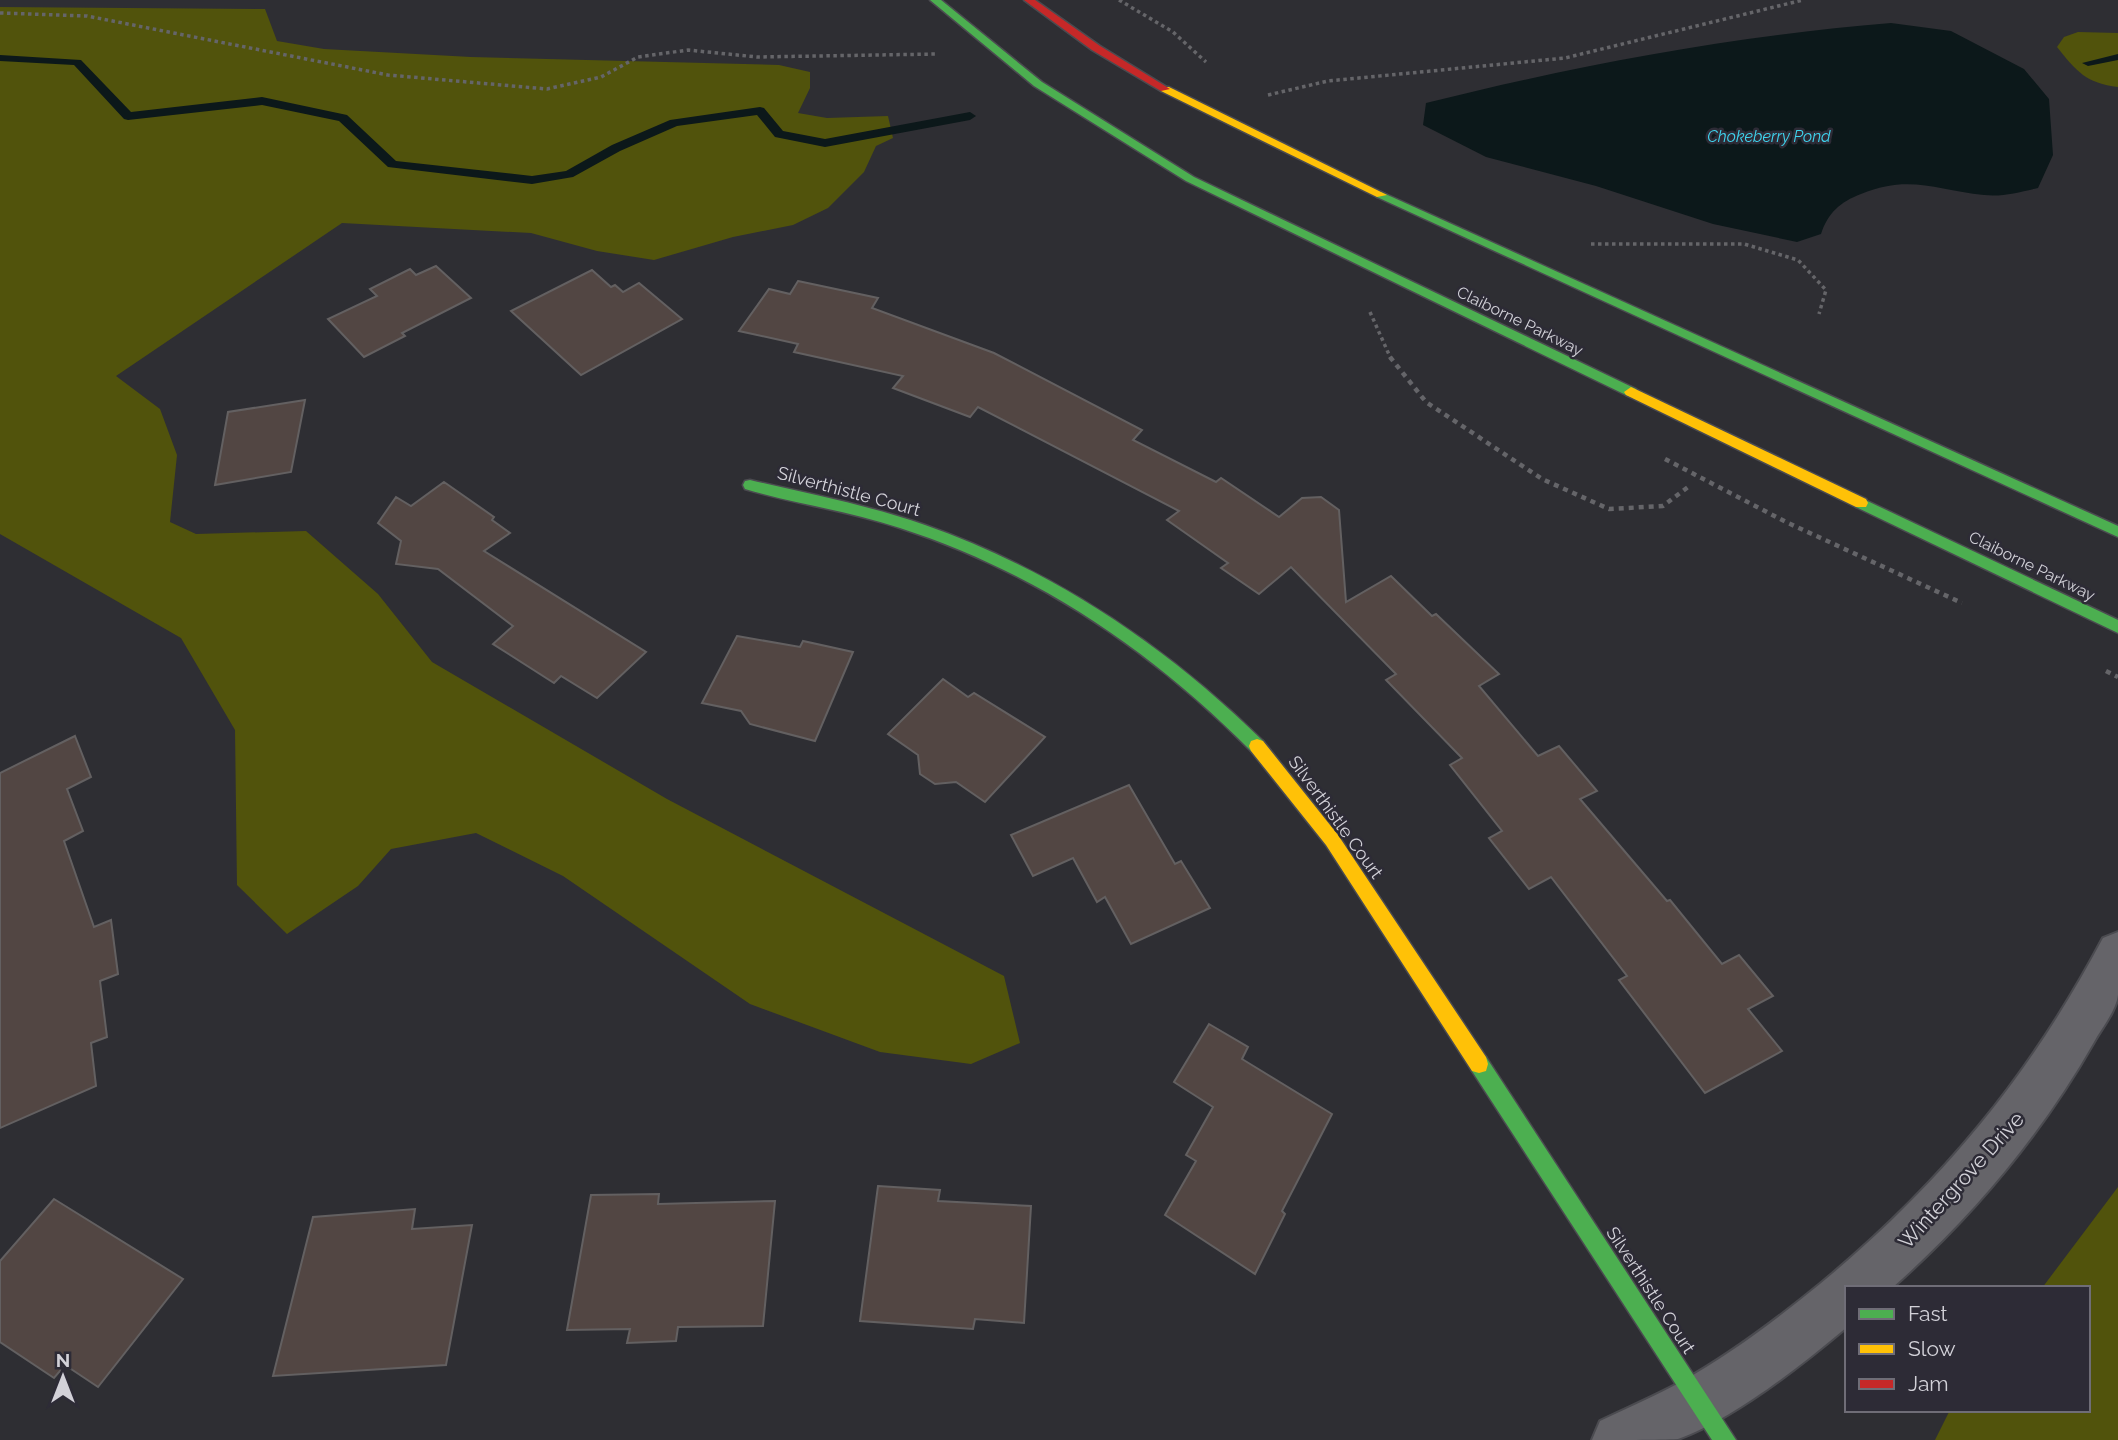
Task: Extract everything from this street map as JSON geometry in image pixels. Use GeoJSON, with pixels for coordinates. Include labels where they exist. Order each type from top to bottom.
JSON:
{"type":"FeatureCollection","features":[{"type":"Feature","properties":{"kind":"main road","name":"Claiborne Parkway"},"geometry":{"type":"LineString","coordinates":[[935,0],[1038,84],[1191,179],[2118,627]]}},
{"type":"Feature","properties":{"kind":"main road"},"geometry":{"type":"LineString","coordinates":[[1029,0],[1108,55],[1220,120],[2118,532]]}},
{"type":"Feature","properties":{"kind":"main road","name":"Silverthistle Court"},"geometry":{"type":"LineString","coordinates":[[750,485],[920,529],[996,558],[1067,592],[1130,633],[1208,696],[1271,760],[1332,840],[1712,1420]]}},
{"type":"Feature","properties":{"kind":"street","name":"Wintergrove Drive"},"geometry":{"type":"LineString","coordinates":[[1856,1286],[1910,1241],[2011,1130],[2087,1017],[2118,952]]}},
{"type":"Feature","properties":{"kind":"street"},"geometry":{"type":"LineString","coordinates":[[1619,1440],[1712,1420],[1788,1343],[1845,1296]]}},
{"type":"Feature","properties":{"kind":"path"},"geometry":{"type":"LineString","coordinates":[[1267,96],[1328,81],[1565,58],[1803,0]]}},
{"type":"Feature","properties":{"kind":"path"},"geometry":{"type":"LineString","coordinates":[[0,13],[88,16],[388,75],[547,89],[601,77],[638,57],[688,50],[757,57],[881,57],[946,53]]}},
{"type":"Feature","properties":{"kind":"path"},"geometry":{"type":"LineString","coordinates":[[1590,244],[1744,244],[1798,260],[1826,290],[1819,314]]}},
{"type":"Feature","properties":{"kind":"path"},"geometry":{"type":"LineString","coordinates":[[1369,309],[1393,364],[1426,402],[1542,479],[1609,509],[1663,506],[1688,487]]}},
{"type":"Feature","properties":{"kind":"shaded area"},"geometry":{"type":"Polygon","coordinates":[[[0,7],[265,9],[277,41],[324,49],[471,57],[779,65],[810,72],[810,88],[798,113],[827,118],[888,116],[893,138],[876,146],[864,172],[828,208],[793,225],[733,237],[654,260],[597,251],[531,233],[342,223],[116,376],[160,409],[177,455],[170,522],[196,534],[306,531],[378,594],[432,662],[667,799],[1004,976],[1020,1043],[971,1064],[880,1052],[750,1004],[563,876],[476,833],[391,849],[358,886],[287,934],[237,885],[235,730],[181,638],[0,534],[0,7]]]}},
{"type":"Feature","properties":{"kind":"shaded area"},"geometry":{"type":"Polygon","coordinates":[[[2078,32],[2118,33],[2118,87],[2098,83],[2083,75],[2057,47],[2064,37],[2078,32]]]}},
{"type":"Feature","properties":{"kind":"shaded area"},"geometry":{"type":"Polygon","coordinates":[[[2118,1187],[2118,1440],[1935,1440],[1949,1412],[2090,1412],[2090,1286],[2044,1286],[2118,1187]]]}},
{"type":"Feature","properties":{"kind":"water","name":"Chokeberry Pond"},"geometry":{"type":"Polygon","coordinates":[[[1891,23],[1951,31],[2024,69],[2049,99],[2053,155],[2038,188],[1991,195],[1908,184],[1878,188],[1847,201],[1836,209],[1821,234],[1797,242],[1713,224],[1596,186],[1486,157],[1423,125],[1426,103],[1541,76],[1715,44],[1891,23]]]}},
{"type":"Feature","properties":{"kind":"building"},"geometry":{"type":"Polygon","coordinates":[[[436,266],[471,298],[402,333],[405,336],[364,357],[328,319],[377,296],[370,289],[410,269],[416,275],[436,266]]]}},
{"type":"Feature","properties":{"kind":"building"},"geometry":{"type":"Polygon","coordinates":[[[592,270],[611,287],[615,285],[623,292],[639,283],[682,319],[581,375],[511,311],[592,270]]]}},
{"type":"Feature","properties":{"kind":"building"},"geometry":{"type":"Polygon","coordinates":[[[798,281],[878,298],[872,308],[994,353],[1142,430],[1133,440],[1216,482],[1221,478],[1279,517],[1302,498],[1321,497],[1339,510],[1346,602],[1391,576],[1499,674],[1479,686],[1538,756],[1559,746],[1597,791],[1580,799],[1667,901],[1670,900],[1722,964],[1739,955],[1773,996],[1748,1009],[1782,1051],[1705,1093],[1619,980],[1627,976],[1551,877],[1529,889],[1489,838],[1502,831],[1450,765],[1462,758],[1386,680],[1396,674],[1291,567],[1259,594],[1221,568],[1228,563],[1167,520],[1179,511],[978,407],[970,417],[893,388],[903,376],[794,352],[798,344],[739,331],[769,289],[790,294],[798,281]]]}},
{"type":"Feature","properties":{"kind":"building"},"geometry":{"type":"Polygon","coordinates":[[[305,400],[291,472],[215,485],[228,412],[305,400]]]}},
{"type":"Feature","properties":{"kind":"building"},"geometry":{"type":"Polygon","coordinates":[[[444,482],[494,517],[492,520],[510,533],[484,551],[646,652],[597,698],[561,676],[554,683],[493,644],[513,626],[438,569],[396,564],[401,541],[378,523],[396,497],[411,506],[444,482]]]}},
{"type":"Feature","properties":{"kind":"building"},"geometry":{"type":"Polygon","coordinates":[[[737,636],[800,647],[803,641],[853,652],[815,741],[750,724],[741,711],[702,703],[737,636]]]}},
{"type":"Feature","properties":{"kind":"building"},"geometry":{"type":"Polygon","coordinates":[[[943,679],[968,697],[974,693],[1045,737],[985,802],[956,782],[935,784],[920,774],[918,755],[888,734],[943,679]]]}},
{"type":"Feature","properties":{"kind":"building"},"geometry":{"type":"Polygon","coordinates":[[[75,736],[91,777],[67,789],[83,831],[64,841],[94,927],[111,920],[118,974],[100,981],[107,1037],[91,1043],[96,1086],[0,1128],[0,773],[75,736]]]}},
{"type":"Feature","properties":{"kind":"building"},"geometry":{"type":"Polygon","coordinates":[[[1129,785],[1175,864],[1181,861],[1210,908],[1131,944],[1105,897],[1097,902],[1073,858],[1033,876],[1011,835],[1129,785]]]}},
{"type":"Feature","properties":{"kind":"building"},"geometry":{"type":"Polygon","coordinates":[[[1209,1024],[1248,1047],[1242,1059],[1332,1114],[1282,1211],[1285,1214],[1255,1274],[1165,1215],[1196,1161],[1186,1155],[1213,1107],[1174,1082],[1209,1024]]]}},
{"type":"Feature","properties":{"kind":"building"},"geometry":{"type":"Polygon","coordinates":[[[878,1186],[940,1190],[938,1201],[1031,1206],[1024,1323],[975,1319],[973,1329],[860,1321],[878,1186]]]}},
{"type":"Feature","properties":{"kind":"building"},"geometry":{"type":"Polygon","coordinates":[[[659,1194],[658,1204],[775,1201],[763,1326],[678,1327],[676,1341],[627,1343],[630,1329],[567,1330],[591,1195],[659,1194]]]}},
{"type":"Feature","properties":{"kind":"building"},"geometry":{"type":"Polygon","coordinates":[[[54,1199],[183,1279],[98,1387],[65,1365],[54,1378],[0,1342],[0,1261],[54,1199]]]}},
{"type":"Feature","properties":{"kind":"building"},"geometry":{"type":"Polygon","coordinates":[[[415,1209],[412,1229],[472,1225],[446,1365],[273,1376],[313,1217],[415,1209]]]}},
{"type":"Feature","properties":{"kind":"waterway"},"geometry":{"type":"LineString","coordinates":[[2088,63],[2118,57]]}},
{"type":"Feature","properties":{"kind":"waterway"},"geometry":{"type":"LineString","coordinates":[[0,58],[77,62],[128,116],[262,101],[343,118],[392,164],[532,180],[569,174],[616,148],[674,123],[760,111],[779,134],[825,143],[970,116]]}},
{"type":"Feature","properties":{"kind":"traffic: fast"},"geometry":{"type":"LineString","coordinates":[[935,0],[1038,84],[1190,179],[1631,392]]}},
{"type":"Feature","properties":{"kind":"traffic: fast"},"geometry":{"type":"LineString","coordinates":[[1381,195],[2118,532]]}},
{"type":"Feature","properties":{"kind":"traffic: fast"},"geometry":{"type":"LineString","coordinates":[[750,485],[857,510],[920,529],[968,547],[1059,591],[1144,645],[1221,710],[1257,746]]}},
{"type":"Feature","properties":{"kind":"traffic: fast"},"geometry":{"type":"LineString","coordinates":[[1861,503],[2118,627]]}},
{"type":"Feature","properties":{"kind":"traffic: fast"},"geometry":{"type":"LineString","coordinates":[[1479,1064],[1725,1440]]}},
{"type":"Feature","properties":{"kind":"traffic: slow"},"geometry":{"type":"LineString","coordinates":[[1165,89],[1381,195]]}},
{"type":"Feature","properties":{"kind":"traffic: slow"},"geometry":{"type":"LineString","coordinates":[[1631,392],[1861,503]]}},
{"type":"Feature","properties":{"kind":"traffic: slow"},"geometry":{"type":"LineString","coordinates":[[1257,746],[1332,840],[1479,1064]]}},
{"type":"Feature","properties":{"kind":"traffic: jam"},"geometry":{"type":"LineString","coordinates":[[1029,0],[1096,48],[1165,89]]}}]}
